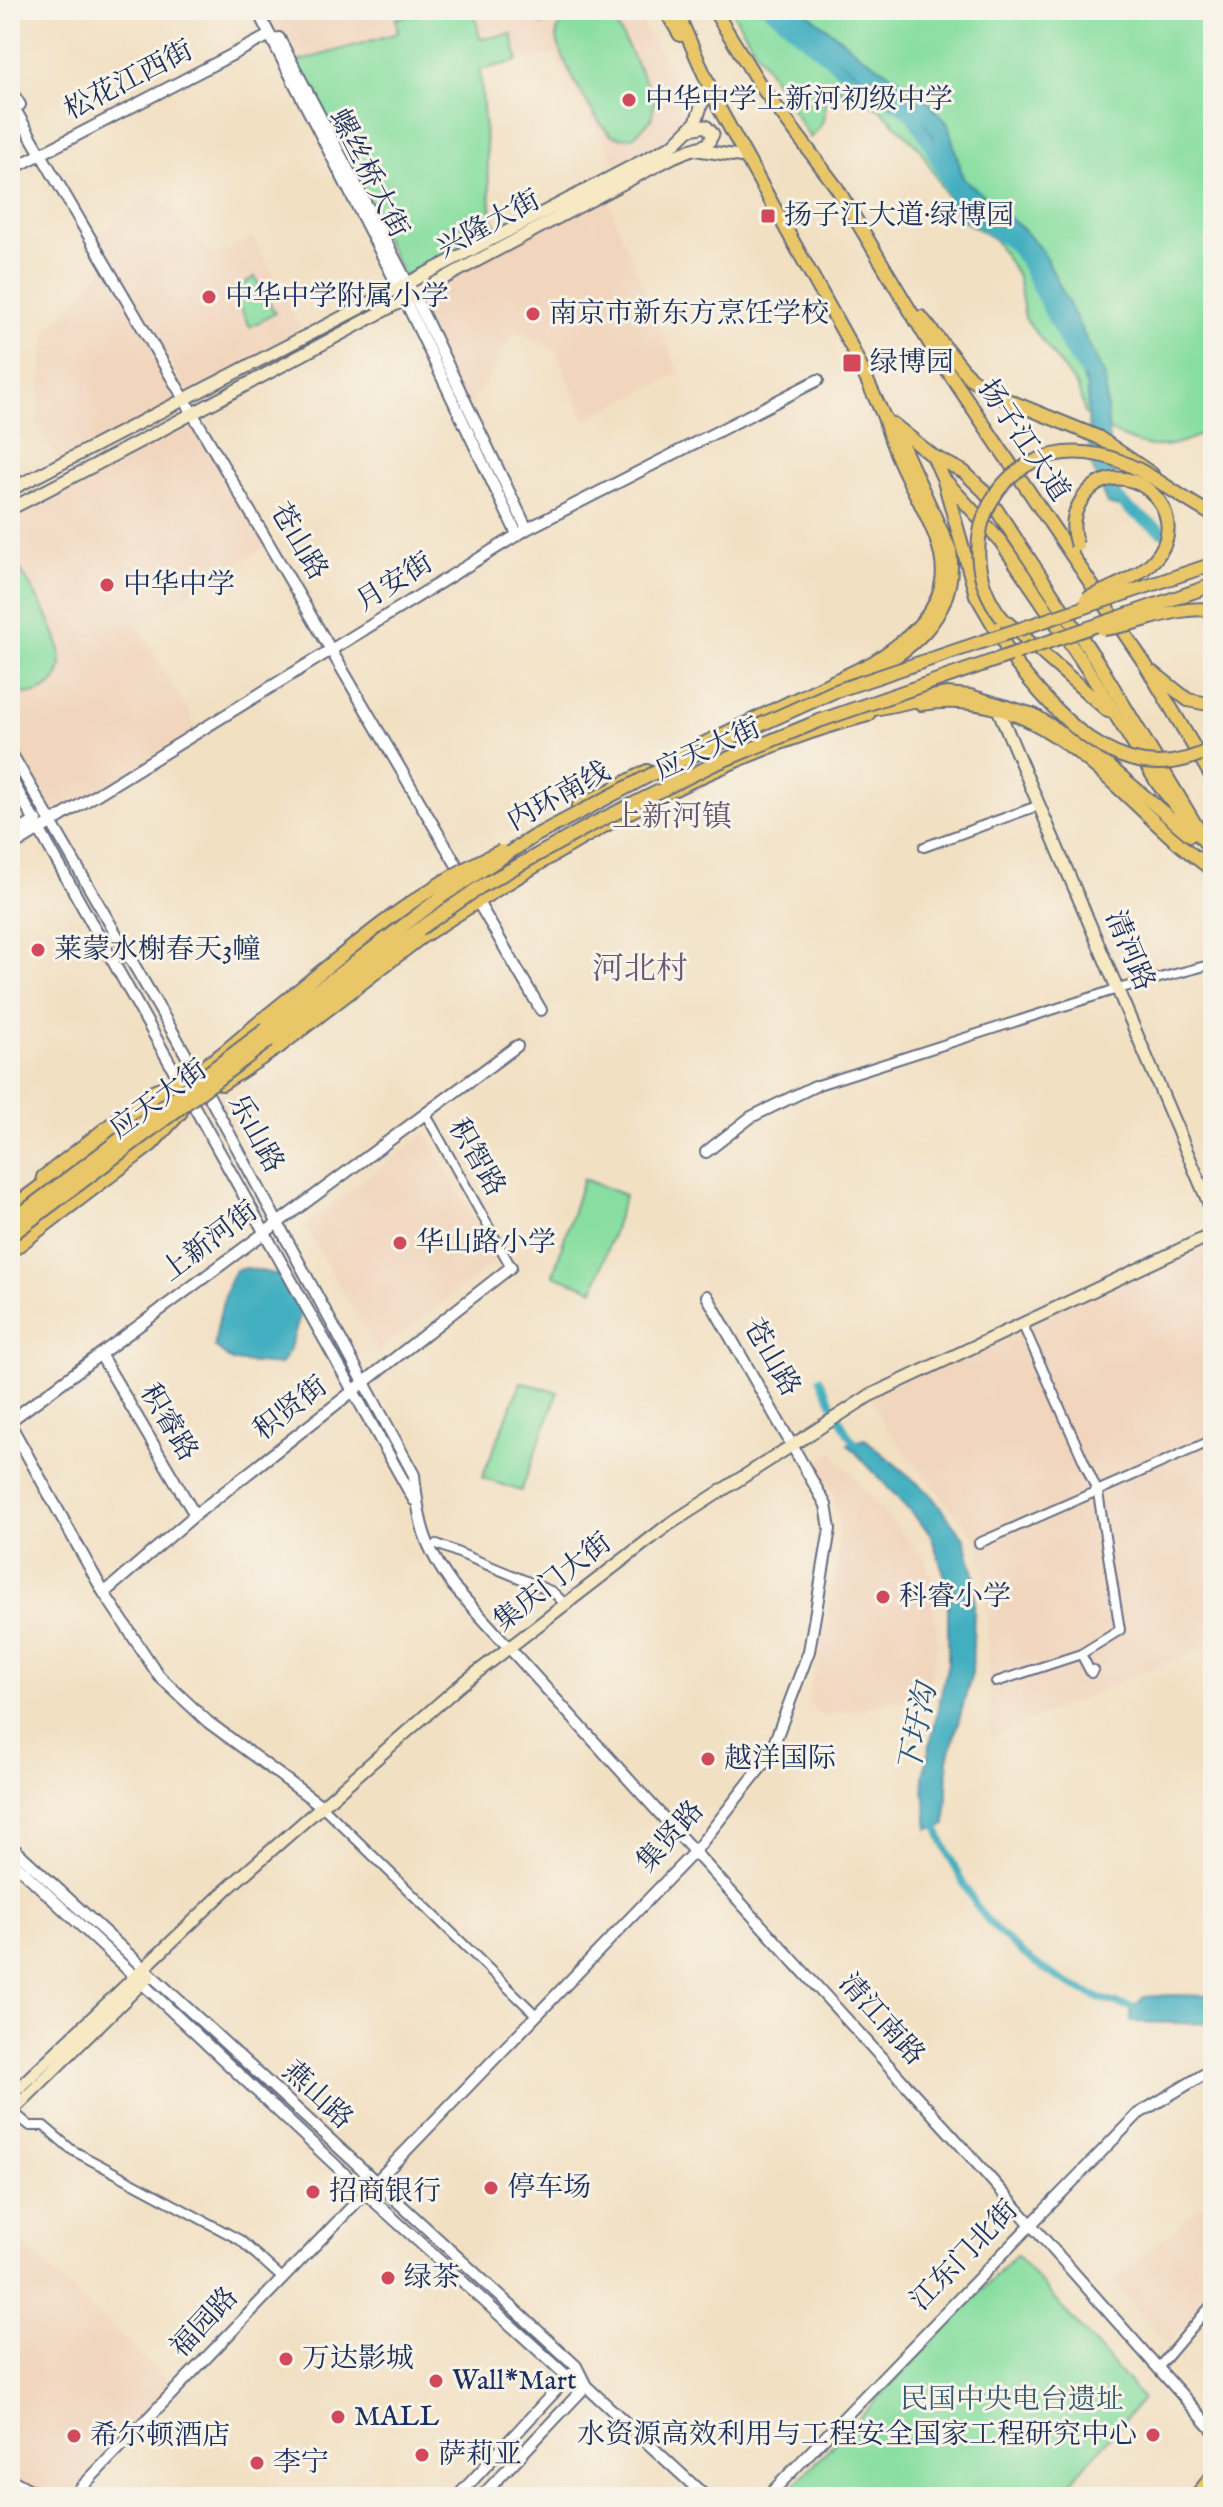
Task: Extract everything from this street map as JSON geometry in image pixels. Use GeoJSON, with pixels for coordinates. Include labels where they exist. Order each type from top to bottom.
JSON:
{"type":"FeatureCollection","features":[{"type":"Feature","properties":{"kind":"main road"},"geometry":{"type":"LineString","coordinates":[[665,10],[701,70]]}},
{"type":"Feature","properties":{"kind":"main road"},"geometry":{"type":"LineString","coordinates":[[676,10],[701,70],[744,157],[851,346],[884,417],[898,436],[945,536],[952,565],[939,615],[929,630],[882,667],[833,692]]}},
{"type":"Feature","properties":{"kind":"main road","name":"扬子江大道"},"geometry":{"type":"LineString","coordinates":[[714,10],[760,85],[837,188],[933,349],[1145,664],[1213,779]]}},
{"type":"Feature","properties":{"kind":"main road"},"geometry":{"type":"LineString","coordinates":[[690,129],[708,85]]}},
{"type":"Feature","properties":{"kind":"main road"},"geometry":{"type":"LineString","coordinates":[[690,129],[702,125],[713,134],[708,144],[692,149]]}},
{"type":"Feature","properties":{"kind":"main road","name":"兴隆大街"},"geometry":{"type":"LineString","coordinates":[[10,509],[198,413],[405,290],[673,145],[690,129]]}},
{"type":"Feature","properties":{"kind":"main road","name":"兴隆大街"},"geometry":{"type":"LineString","coordinates":[[10,490],[692,149]]}},
{"type":"Feature","properties":{"kind":"main road"},"geometry":{"type":"LineString","coordinates":[[692,149],[744,157]]}},
{"type":"Feature","properties":{"kind":"main road"},"geometry":{"type":"LineString","coordinates":[[900,294],[970,378],[995,395],[1098,437],[1138,462],[1163,484]]}},
{"type":"Feature","properties":{"kind":"main road"},"geometry":{"type":"LineString","coordinates":[[884,417],[933,456],[964,472],[984,491],[1101,667],[1212,852]]}},
{"type":"Feature","properties":{"kind":"main road","name":"应天大街"},"geometry":{"type":"LineString","coordinates":[[10,1203],[155,1090],[181,1081],[217,1058],[466,874],[631,778],[872,663],[904,643],[920,628],[938,597],[942,553],[928,516],[891,444],[884,417]]}},
{"type":"Feature","properties":{"kind":"main road"},"geometry":{"type":"LineString","coordinates":[[1121,725],[1068,673],[1002,618],[990,603],[978,571],[977,538],[992,498],[1012,476],[1045,456],[1080,452],[1121,461],[1213,515]]}},
{"type":"Feature","properties":{"kind":"main road"},"geometry":{"type":"LineString","coordinates":[[933,456],[943,478],[976,595],[1017,665],[1062,717],[1117,755],[1135,762],[1160,764],[1192,759],[1213,748]]}},
{"type":"Feature","properties":{"kind":"main road"},"geometry":{"type":"LineString","coordinates":[[943,478],[1001,542],[1178,814],[1212,852]]}},
{"type":"Feature","properties":{"kind":"main road"},"geometry":{"type":"LineString","coordinates":[[1041,621],[1120,583],[1155,559],[1168,525],[1163,504],[1150,489],[1134,481],[1115,479],[1096,484],[1080,502],[1074,517],[1081,568]]}},
{"type":"Feature","properties":{"kind":"main road","name":"内环南线"},"geometry":{"type":"LineString","coordinates":[[10,1219],[444,895],[533,837],[656,772],[833,692],[1213,564]]}},
{"type":"Feature","properties":{"kind":"main road","name":"内环南线"},"geometry":{"type":"LineString","coordinates":[[10,1239],[384,954],[480,887],[589,826],[712,765],[819,721],[1213,585]]}},
{"type":"Feature","properties":{"kind":"main road"},"geometry":{"type":"LineString","coordinates":[[1088,630],[1123,627],[1182,609],[1213,610]]}},
{"type":"Feature","properties":{"kind":"main road"},"geometry":{"type":"LineString","coordinates":[[1145,664],[1188,700],[1213,705]]}},
{"type":"Feature","properties":{"kind":"main road"},"geometry":{"type":"LineString","coordinates":[[819,721],[947,694],[1034,715],[1067,733],[1212,852]]}},
{"type":"Feature","properties":{"kind":"main road","name":"应天大街"},"geometry":{"type":"LineString","coordinates":[[10,1239],[388,959],[481,899],[599,829],[729,766],[819,728],[931,703],[1001,707],[1073,747],[1191,855],[1213,870]]}},
{"type":"Feature","properties":{"kind":"main road","name":"清河路"},"geometry":{"type":"LineString","coordinates":[[1001,707],[1213,1213]]}},
{"type":"Feature","properties":{"kind":"main road"},"geometry":{"type":"LineString","coordinates":[[217,1058],[399,913],[482,859],[533,837]]}},
{"type":"Feature","properties":{"kind":"main road"},"geometry":{"type":"LineString","coordinates":[[222,1084],[279,1047],[455,912],[544,853]]}},
{"type":"Feature","properties":{"kind":"main road"},"geometry":{"type":"LineString","coordinates":[[10,1209],[181,1081]]}},
{"type":"Feature","properties":{"kind":"main road","name":"应天大街"},"geometry":{"type":"LineString","coordinates":[[10,1219],[162,1101],[181,1081]]}},
{"type":"Feature","properties":{"kind":"main road"},"geometry":{"type":"LineString","coordinates":[[10,1252],[151,1145],[187,1109]]}},
{"type":"Feature","properties":{"kind":"main road","name":"集庆门大街"},"geometry":{"type":"LineString","coordinates":[[11,2111],[227,1889],[509,1647],[668,1525],[850,1408],[1213,1234]]}},
{"type":"Feature","properties":{"kind":"main road","name":"集庆门大街"},"geometry":{"type":"LineString","coordinates":[[10,2096],[142,1976]]}},
{"type":"Feature","properties":{"kind":"main road"},"geometry":{"type":"LineString","coordinates":[[1195,2497],[1213,2475]]}},
{"type":"Feature","properties":{"kind":"street","name":"螺丝桥大街"},"geometry":{"type":"LineString","coordinates":[[257,10],[405,290]]}},
{"type":"Feature","properties":{"kind":"street","name":"螺丝桥大街"},"geometry":{"type":"LineString","coordinates":[[264,10],[522,532]]}},
{"type":"Feature","properties":{"kind":"street","name":"松花江西街"},"geometry":{"type":"LineString","coordinates":[[10,170],[270,35]]}},
{"type":"Feature","properties":{"kind":"street","name":"苍山路"},"geometry":{"type":"LineString","coordinates":[[10,89],[481,899],[541,1010]]}},
{"type":"Feature","properties":{"kind":"street","name":"苍山路"},"geometry":{"type":"LineString","coordinates":[[10,101],[44,152]]}},
{"type":"Feature","properties":{"kind":"street","name":"月安街"},"geometry":{"type":"LineString","coordinates":[[10,848],[36,826],[336,648],[522,532],[818,380]]}},
{"type":"Feature","properties":{"kind":"street","name":"乐山路"},"geometry":{"type":"LineString","coordinates":[[10,751],[196,1072],[414,1475],[417,1505],[430,1555],[509,1647]]}},
{"type":"Feature","properties":{"kind":"street","name":"乐山路"},"geometry":{"type":"LineString","coordinates":[[10,777],[181,1081],[187,1109],[264,1232],[417,1505]]}},
{"type":"Feature","properties":{"kind":"street"},"geometry":{"type":"LineString","coordinates":[[924,847],[1040,805]]}},
{"type":"Feature","properties":{"kind":"street"},"geometry":{"type":"LineString","coordinates":[[10,836],[36,826]]}},
{"type":"Feature","properties":{"kind":"street"},"geometry":{"type":"LineString","coordinates":[[706,1152],[751,1117],[815,1086],[1119,990],[1213,964]]}},
{"type":"Feature","properties":{"kind":"street","name":"上新河街"},"geometry":{"type":"LineString","coordinates":[[10,1422],[517,1046]]}},
{"type":"Feature","properties":{"kind":"street","name":"积智路"},"geometry":{"type":"LineString","coordinates":[[425,1113],[511,1267]]}},
{"type":"Feature","properties":{"kind":"street","name":"积贤街"},"geometry":{"type":"LineString","coordinates":[[104,1593],[195,1515],[511,1267]]}},
{"type":"Feature","properties":{"kind":"street","name":"苍山路"},"geometry":{"type":"LineString","coordinates":[[707,1296],[793,1444]]}},
{"type":"Feature","properties":{"kind":"street"},"geometry":{"type":"LineString","coordinates":[[996,1682],[1081,1654],[1120,1630],[1098,1493],[1022,1323]]}},
{"type":"Feature","properties":{"kind":"street","name":"积睿路"},"geometry":{"type":"LineString","coordinates":[[100,1354],[195,1515]]}},
{"type":"Feature","properties":{"kind":"street"},"geometry":{"type":"LineString","coordinates":[[10,1422],[104,1593],[143,1654],[175,1694],[323,1807],[535,2014]]}},
{"type":"Feature","properties":{"kind":"street"},"geometry":{"type":"LineString","coordinates":[[979,1543],[1213,1440]]}},
{"type":"Feature","properties":{"kind":"street","name":"集贤路"},"geometry":{"type":"LineString","coordinates":[[374,2181],[696,1850],[769,1757],[809,1651],[830,1529],[826,1505],[793,1444]]}},
{"type":"Feature","properties":{"kind":"street"},"geometry":{"type":"LineString","coordinates":[[437,1544],[553,1592],[564,1603]]}},
{"type":"Feature","properties":{"kind":"street","name":"清江南路"},"geometry":{"type":"LineString","coordinates":[[509,1647],[696,1850],[1213,2430]]}},
{"type":"Feature","properties":{"kind":"street"},"geometry":{"type":"LineString","coordinates":[[1081,1654],[1091,1673],[1094,1670]]}},
{"type":"Feature","properties":{"kind":"street","name":"燕山路"},"geometry":{"type":"LineString","coordinates":[[10,1845],[364,2192],[569,2378],[586,2386],[706,2497]]}},
{"type":"Feature","properties":{"kind":"street","name":"燕山路"},"geometry":{"type":"LineString","coordinates":[[10,1859],[374,2181],[576,2366],[586,2386]]}},
{"type":"Feature","properties":{"kind":"street","name":"江东门北街"},"geometry":{"type":"LineString","coordinates":[[767,2497],[1138,2114],[1213,2069]]}},
{"type":"Feature","properties":{"kind":"street"},"geometry":{"type":"LineString","coordinates":[[11,2111],[30,2126],[44,2126],[72,2150],[240,2240],[281,2277]]}},
{"type":"Feature","properties":{"kind":"street","name":"福园路"},"geometry":{"type":"LineString","coordinates":[[72,2497],[374,2181]]}},
{"type":"Feature","properties":{"kind":"street"},"geometry":{"type":"LineString","coordinates":[[411,2235],[412,2226],[420,2224]]}},
{"type":"Feature","properties":{"kind":"street"},"geometry":{"type":"LineString","coordinates":[[1158,2368],[1213,2303]]}},
{"type":"Feature","properties":{"kind":"street"},"geometry":{"type":"LineString","coordinates":[[457,2497],[569,2378],[576,2366]]}},
{"type":"Feature","properties":{"kind":"street"},"geometry":{"type":"LineString","coordinates":[[481,2497],[586,2386]]}},
{"type":"Feature","properties":{"kind":"street"},"geometry":{"type":"LineString","coordinates":[[10,2479],[43,2497]]}},
{"type":"Feature","properties":{"kind":"shaded area"},"geometry":{"type":"Polygon","coordinates":[[[283,10],[448,10],[397,18],[399,33],[285,65],[262,20],[283,10]]]}},
{"type":"Feature","properties":{"kind":"shaded area","name":"中华中学上新河初级中学"},"geometry":{"type":"Polygon","coordinates":[[[474,10],[634,10],[668,67],[687,134],[621,171],[554,54],[518,61],[512,34],[479,39],[474,10]]]}},
{"type":"Feature","properties":{"kind":"shaded area","name":"中华中学附属小学"},"geometry":{"type":"Polygon","coordinates":[[[154,192],[213,256],[253,237],[305,337],[192,398],[100,236],[154,192]]]}},
{"type":"Feature","properties":{"kind":"shaded area","name":"南京市新东方烹饪学校"},"geometry":{"type":"Polygon","coordinates":[[[604,192],[679,373],[586,420],[556,350],[517,330],[469,408],[460,412],[404,298],[604,192]]]}},
{"type":"Feature","properties":{"kind":"shaded area"},"geometry":{"type":"Polygon","coordinates":[[[107,265],[187,401],[60,464],[37,423],[46,334],[107,265]]]}},
{"type":"Feature","properties":{"kind":"shaded area","name":"中华中学"},"geometry":{"type":"Polygon","coordinates":[[[195,415],[270,544],[138,626],[200,732],[50,823],[10,750],[10,508],[195,415]]]}},
{"type":"Feature","properties":{"kind":"shaded area","name":"华山路小学"},"geometry":{"type":"Polygon","coordinates":[[[426,1133],[496,1261],[378,1352],[304,1225],[426,1133]]]}},
{"type":"Feature","properties":{"kind":"shaded area"},"geometry":{"type":"Polygon","coordinates":[[[1213,1234],[1213,1642],[990,1738],[986,1597],[979,1543],[885,1427],[869,1396],[1213,1234]]]}},
{"type":"Feature","properties":{"kind":"shaded area","name":"科睿小学"},"geometry":{"type":"Polygon","coordinates":[[[832,1452],[924,1558],[933,1581],[937,1645],[928,1695],[822,1716],[807,1702],[836,1575],[839,1527],[832,1490],[815,1464],[832,1452]]]}},
{"type":"Feature","properties":{"kind":"shaded area"},"geometry":{"type":"Polygon","coordinates":[[[1213,2195],[1213,2292],[1168,2344],[1113,2283],[1213,2195]]]}},
{"type":"Feature","properties":{"kind":"shaded area"},"geometry":{"type":"Polygon","coordinates":[[[10,2232],[176,2389],[74,2497],[10,2496],[10,2232]]]}},
{"type":"Feature","properties":{"kind":"green space"},"geometry":{"type":"Polygon","coordinates":[[[448,10],[474,10],[480,39],[512,34],[518,61],[480,70],[492,219],[501,234],[407,282],[293,63],[398,33],[396,18],[448,10]]]}},
{"type":"Feature","properties":{"kind":"green space"},"geometry":{"type":"Polygon","coordinates":[[[534,10],[569,10],[542,25],[534,10]]]}},
{"type":"Feature","properties":{"kind":"green space"},"geometry":{"type":"Polygon","coordinates":[[[577,10],[609,10],[655,100],[651,120],[633,137],[614,136],[603,126],[562,54],[557,33],[559,25],[577,10]]]}},
{"type":"Feature","properties":{"kind":"green space"},"geometry":{"type":"Polygon","coordinates":[[[731,10],[1213,10],[1211,429],[1175,444],[1146,445],[1117,434],[1085,414],[1078,388],[1025,318],[1018,276],[994,239],[959,218],[920,149],[879,108],[834,86],[824,89],[824,116],[810,138],[731,10]]]}},
{"type":"Feature","properties":{"kind":"green space"},"geometry":{"type":"Polygon","coordinates":[[[255,277],[275,313],[250,327],[231,291],[255,277]]]}},
{"type":"Feature","properties":{"kind":"green space"},"geometry":{"type":"Polygon","coordinates":[[[10,557],[44,609],[59,646],[61,663],[57,678],[45,689],[32,694],[10,688],[10,557]]]}},
{"type":"Feature","properties":{"kind":"green space"},"geometry":{"type":"Polygon","coordinates":[[[583,1179],[625,1195],[594,1290],[553,1275],[583,1179]]]}},
{"type":"Feature","properties":{"kind":"green space"},"geometry":{"type":"Polygon","coordinates":[[[521,1382],[558,1392],[521,1491],[482,1478],[521,1382]]]}},
{"type":"Feature","properties":{"kind":"green space","name":"民国中央电台遗址"},"geometry":{"type":"Polygon","coordinates":[[[1016,2255],[1143,2399],[1058,2497],[783,2497],[1016,2255]]]}},
{"type":"Feature","properties":{"kind":"water"},"geometry":{"type":"Polygon","coordinates":[[[777,10],[804,10],[861,55],[922,94],[948,124],[963,178],[1024,230],[1043,252],[1105,377],[1110,460],[1123,503],[1118,507],[1107,504],[1090,461],[1087,388],[1069,343],[1026,262],[1010,242],[945,186],[937,166],[933,136],[922,121],[800,32],[777,10]]]}},
{"type":"Feature","properties":{"kind":"water"},"geometry":{"type":"Polygon","coordinates":[[[247,1268],[283,1276],[303,1306],[289,1351],[280,1365],[232,1361],[215,1347],[229,1283],[236,1270],[247,1268]]]}},
{"type":"Feature","properties":{"kind":"water"},"geometry":{"type":"Polygon","coordinates":[[[865,1439],[929,1493],[964,1538],[975,1578],[972,1673],[948,1759],[946,1825],[928,1829],[923,1777],[948,1663],[948,1585],[930,1533],[848,1444],[865,1439]]]}},
{"type":"Feature","properties":{"kind":"water"},"geometry":{"type":"Polygon","coordinates":[[[1213,1996],[1213,2024],[1131,2022],[1130,2011],[1144,1997],[1213,1996]]]}},
{"type":"Feature","properties":{"kind":"waterway"},"geometry":{"type":"LineString","coordinates":[[770,10],[850,77],[909,112],[924,134],[960,208],[1012,244],[1024,260],[1068,348],[1085,371]]}},
{"type":"Feature","properties":{"kind":"waterway"},"geometry":{"type":"LineString","coordinates":[[1112,493],[1130,510],[1163,532]]}},
{"type":"Feature","properties":{"kind":"waterway","name":"下圩沟"},"geometry":{"type":"LineString","coordinates":[[820,1379],[847,1433],[859,1447]]}},
{"type":"Feature","properties":{"kind":"waterway","name":"下圩沟"},"geometry":{"type":"LineString","coordinates":[[934,1820],[966,1889],[982,1914],[1004,1937],[1040,1966],[1081,1990],[1102,1999],[1143,2008]]}},
{"type":"Feature","properties":{"kind":"place","name":"中华中学上新河初级中学"},"geometry":{"type":"Point","coordinates":[629,100]}},
{"type":"Feature","properties":{"kind":"place","name":"扬子江大道·绿博园"},"geometry":{"type":"Point","coordinates":[768,216]}},
{"type":"Feature","properties":{"kind":"place","name":"中华中学附属小学"},"geometry":{"type":"Point","coordinates":[209,297]}},
{"type":"Feature","properties":{"kind":"place","name":"南京市新东方烹饪学校"},"geometry":{"type":"Point","coordinates":[533,314]}},
{"type":"Feature","properties":{"kind":"place","name":"绿博园"},"geometry":{"type":"Point","coordinates":[852,363]}},
{"type":"Feature","properties":{"kind":"place","name":"中华中学"},"geometry":{"type":"Point","coordinates":[107,585]}},
{"type":"Feature","properties":{"kind":"place","name":"莱蒙水榭春天3幢"},"geometry":{"type":"Point","coordinates":[38,950]}},
{"type":"Feature","properties":{"kind":"place","name":"华山路小学"},"geometry":{"type":"Point","coordinates":[400,1243]}},
{"type":"Feature","properties":{"kind":"place","name":"科睿小学"},"geometry":{"type":"Point","coordinates":[883,1597]}},
{"type":"Feature","properties":{"kind":"place","name":"越洋国际"},"geometry":{"type":"Point","coordinates":[708,1759]}},
{"type":"Feature","properties":{"kind":"place","name":"停车场"},"geometry":{"type":"Point","coordinates":[491,2188]}},
{"type":"Feature","properties":{"kind":"place","name":"招商银行"},"geometry":{"type":"Point","coordinates":[313,2192]}},
{"type":"Feature","properties":{"kind":"place","name":"绿茶"},"geometry":{"type":"Point","coordinates":[388,2278]}},
{"type":"Feature","properties":{"kind":"place","name":"万达影城"},"geometry":{"type":"Point","coordinates":[286,2359]}},
{"type":"Feature","properties":{"kind":"place","name":"Wall*Mart"},"geometry":{"type":"Point","coordinates":[436,2381]}},
{"type":"Feature","properties":{"kind":"place","name":"MALL"},"geometry":{"type":"Point","coordinates":[338,2417]}},
{"type":"Feature","properties":{"kind":"place","name":"水资源高效利用与工程安全国家工程研究中心"},"geometry":{"type":"Point","coordinates":[1153,2435]}},
{"type":"Feature","properties":{"kind":"place","name":"希尔顿酒店"},"geometry":{"type":"Point","coordinates":[74,2436]}},
{"type":"Feature","properties":{"kind":"place","name":"萨莉亚"},"geometry":{"type":"Point","coordinates":[422,2455]}},
{"type":"Feature","properties":{"kind":"place","name":"李宁"},"geometry":{"type":"Point","coordinates":[257,2463]}},
{"type":"Feature","properties":{"kind":"district","name":"上新河镇"},"geometry":{"type":"Point","coordinates":[672,818]}},
{"type":"Feature","properties":{"kind":"district","name":"河北村"},"geometry":{"type":"Point","coordinates":[640,970]}}]}
